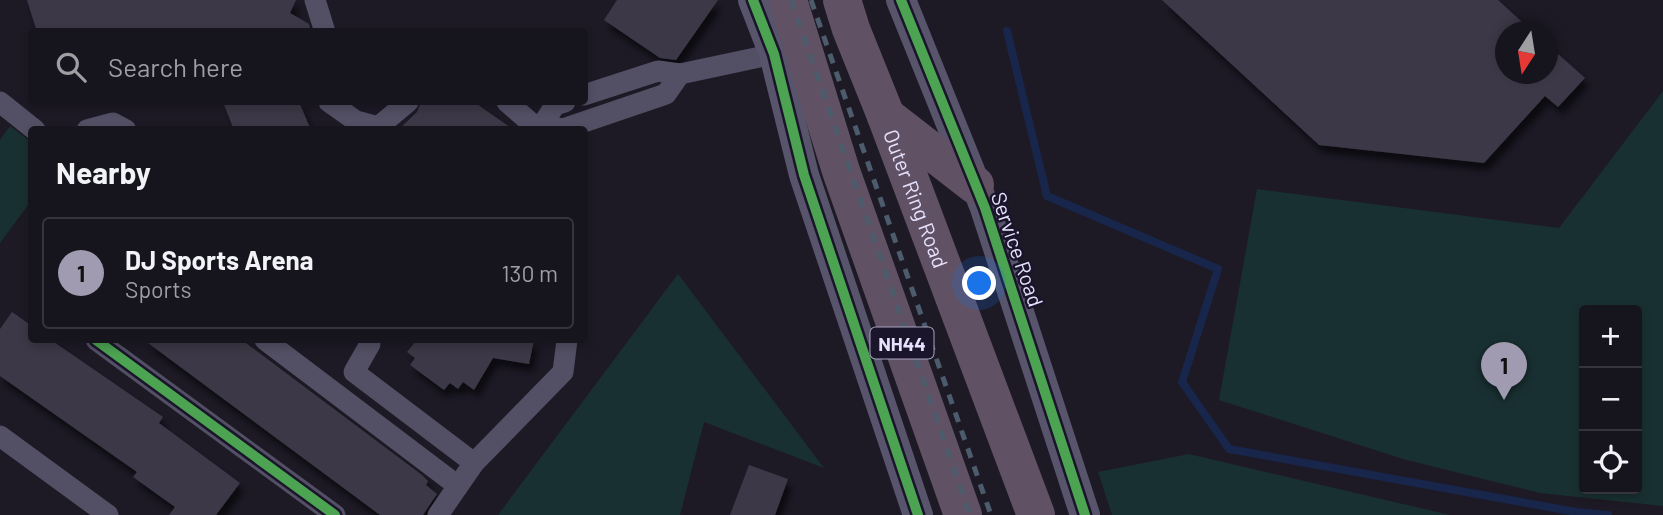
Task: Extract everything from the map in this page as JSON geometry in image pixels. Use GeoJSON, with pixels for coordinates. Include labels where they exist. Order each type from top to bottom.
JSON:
{"type":"FeatureCollection","features":[{"type":"Feature","properties":{"kind":"highway","name":"NH44"},"geometry":{"type":"LineString","coordinates":[[788,0],[841,171],[963,515]]}},
{"type":"Feature","properties":{"kind":"highway","name":"Outer Ring Road"},"geometry":{"type":"LineString","coordinates":[[842,0],[1036,515]]}},
{"type":"Feature","properties":{"kind":"highway"},"geometry":{"type":"LineString","coordinates":[[886,116],[975,185]]}},
{"type":"Feature","properties":{"kind":"street"},"geometry":{"type":"LineString","coordinates":[[315,0],[324,28]]}},
{"type":"Feature","properties":{"kind":"street"},"geometry":{"type":"LineString","coordinates":[[753,0],[774,54],[804,175],[918,515]]}},
{"type":"Feature","properties":{"kind":"street","name":"Service Road"},"geometry":{"type":"LineString","coordinates":[[901,0],[985,208],[1085,515]]}},
{"type":"Feature","properties":{"kind":"street"},"geometry":{"type":"LineString","coordinates":[[588,94],[658,71],[680,74],[774,54]]}},
{"type":"Feature","properties":{"kind":"street"},"geometry":{"type":"LineString","coordinates":[[572,126],[666,94],[680,74]]}},
{"type":"Feature","properties":{"kind":"street"},"geometry":{"type":"LineString","coordinates":[[0,102],[30,126]]}},
{"type":"Feature","properties":{"kind":"street"},"geometry":{"type":"LineString","coordinates":[[334,105],[356,121],[374,126]]}},
{"type":"Feature","properties":{"kind":"street"},"geometry":{"type":"LineString","coordinates":[[379,126],[404,105]]}},
{"type":"Feature","properties":{"kind":"street"},"geometry":{"type":"LineString","coordinates":[[511,105],[535,125],[555,105]]}},
{"type":"Feature","properties":{"kind":"street"},"geometry":{"type":"LineString","coordinates":[[102,126],[113,123],[119,126]]}},
{"type":"Feature","properties":{"kind":"street"},"geometry":{"type":"LineString","coordinates":[[100,343],[335,515]]}},
{"type":"Feature","properties":{"kind":"street"},"geometry":{"type":"LineString","coordinates":[[269,343],[458,486]]}},
{"type":"Feature","properties":{"kind":"street"},"geometry":{"type":"LineString","coordinates":[[370,343],[354,372],[474,463]]}},
{"type":"Feature","properties":{"kind":"street"},"geometry":{"type":"LineString","coordinates":[[439,515],[474,463],[563,372],[567,343]]}},
{"type":"Feature","properties":{"kind":"street"},"geometry":{"type":"LineString","coordinates":[[0,436],[108,515]]}},
{"type":"Feature","properties":{"kind":"green space"},"geometry":{"type":"Polygon","coordinates":[[[1663,91],[1663,506],[1540,493],[1403,459],[1219,400],[1257,189],[1559,228],[1663,91]]]}},
{"type":"Feature","properties":{"kind":"green space"},"geometry":{"type":"Polygon","coordinates":[[[10,126],[28,140],[28,205],[0,243],[0,140],[10,126]]]}},
{"type":"Feature","properties":{"kind":"green space"},"geometry":{"type":"Polygon","coordinates":[[[678,274],[824,468],[704,422],[680,515],[498,515],[678,274]]]}},
{"type":"Feature","properties":{"kind":"green space"},"geometry":{"type":"Polygon","coordinates":[[[1189,454],[1450,515],[1112,515],[1098,472],[1189,454]]]}},
{"type":"Feature","properties":{"kind":"building"},"geometry":{"type":"Polygon","coordinates":[[[27,0],[296,0],[290,13],[309,24],[310,28],[36,28],[27,0]]]}},
{"type":"Feature","properties":{"kind":"building"},"geometry":{"type":"Polygon","coordinates":[[[617,0],[718,0],[676,60],[660,58],[604,20],[617,0]]]}},
{"type":"Feature","properties":{"kind":"building"},"geometry":{"type":"Polygon","coordinates":[[[1162,0],[1498,0],[1521,21],[1495,21],[1495,84],[1558,84],[1558,54],[1585,78],[1558,107],[1545,96],[1484,163],[1319,145],[1162,0]]]}},
{"type":"Feature","properties":{"kind":"building"},"geometry":{"type":"Polygon","coordinates":[[[224,105],[300,105],[309,126],[232,126],[224,105]]]}},
{"type":"Feature","properties":{"kind":"building"},"geometry":{"type":"Polygon","coordinates":[[[420,105],[478,105],[508,126],[402,126],[417,112],[420,105]]]}},
{"type":"Feature","properties":{"kind":"building"},"geometry":{"type":"Polygon","coordinates":[[[12,312],[28,323],[28,343],[55,343],[163,417],[159,423],[240,483],[216,515],[169,515],[175,507],[133,477],[137,472],[0,376],[0,329],[12,312]]]}},
{"type":"Feature","properties":{"kind":"building"},"geometry":{"type":"Polygon","coordinates":[[[148,343],[246,343],[422,475],[428,481],[426,485],[437,494],[423,515],[380,515],[148,343]]]}},
{"type":"Feature","properties":{"kind":"building"},"geometry":{"type":"Polygon","coordinates":[[[414,343],[533,343],[529,364],[493,358],[474,390],[463,382],[458,389],[450,383],[444,390],[410,365],[415,358],[407,352],[414,343]]]}},
{"type":"Feature","properties":{"kind":"building"},"geometry":{"type":"Polygon","coordinates":[[[749,465],[788,479],[775,515],[730,515],[749,465]]]}},
{"type":"Feature","properties":{"kind":"waterway"},"geometry":{"type":"LineString","coordinates":[[1007,31],[1047,196],[1218,269],[1182,382],[1229,449],[1576,512],[1608,515]]}},
{"type":"Feature","properties":{"kind":"railway"},"geometry":{"type":"LineString","coordinates":[[791,0],[970,515]]}},
{"type":"Feature","properties":{"kind":"railway"},"geometry":{"type":"LineString","coordinates":[[811,0],[991,515]]}},
{"type":"Feature","properties":{"kind":"cycle path"},"geometry":{"type":"LineString","coordinates":[[753,0],[774,54],[804,175],[918,515]]}},
{"type":"Feature","properties":{"kind":"cycle path"},"geometry":{"type":"LineString","coordinates":[[901,0],[985,208],[1085,515]]}},
{"type":"Feature","properties":{"kind":"cycle path"},"geometry":{"type":"LineString","coordinates":[[100,343],[335,515]]}},
{"type":"Feature","properties":{"kind":"place","name":"DJ Sports Arena"},"geometry":{"type":"Point","coordinates":[1504,400]}}]}
